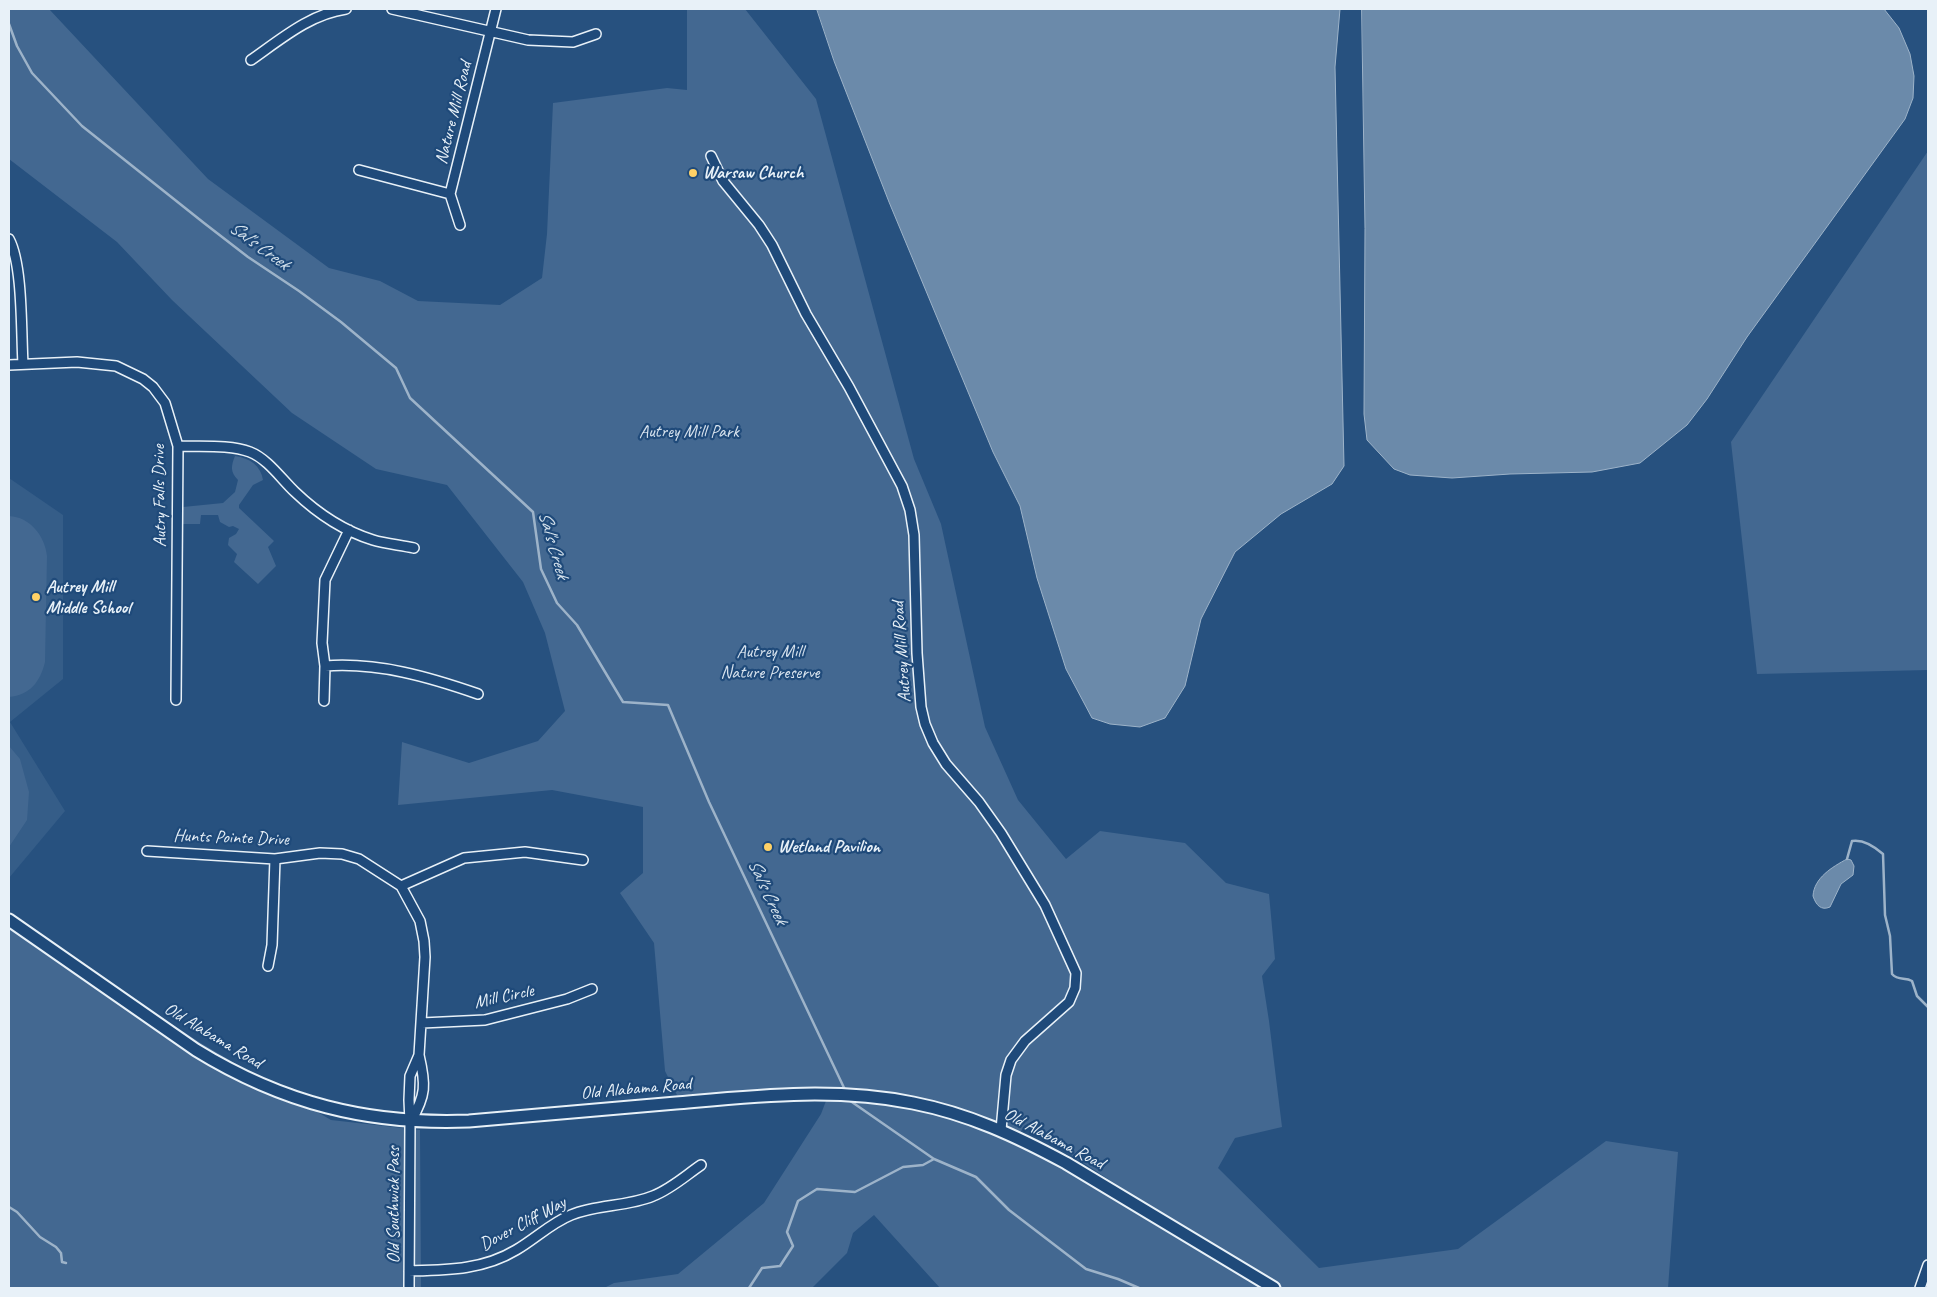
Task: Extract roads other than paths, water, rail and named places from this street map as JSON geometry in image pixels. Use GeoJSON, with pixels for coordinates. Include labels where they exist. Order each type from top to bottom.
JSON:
{"type":"FeatureCollection","features":[{"type":"Feature","properties":{"kind":"main road","name":"Old Alabama Road"},"geometry":{"type":"LineString","coordinates":[[9,920],[196,1050],[245,1078],[284,1095],[326,1108],[368,1117],[410,1122],[469,1122],[755,1096],[820,1093],[868,1096],[913,1103],[962,1115],[1001,1130],[1066,1163],[1274,1288]]}},
{"type":"Feature","properties":{"kind":"street"},"geometry":{"type":"LineString","coordinates":[[251,60],[306,23],[330,11],[346,9]]}},
{"type":"Feature","properties":{"kind":"street"},"geometry":{"type":"LineString","coordinates":[[392,9],[528,40],[574,42],[596,34]]}},
{"type":"Feature","properties":{"kind":"street","name":"Nature Mill Road"},"geometry":{"type":"LineString","coordinates":[[450,194],[496,9]]}},
{"type":"Feature","properties":{"kind":"street","name":"Autrey Mill Road"},"geometry":{"type":"LineString","coordinates":[[711,156],[723,181],[759,224],[772,245],[806,314],[849,387],[902,486],[910,510],[914,535],[916,653],[921,707],[925,724],[933,743],[946,764],[979,802],[1001,832],[1045,905],[1076,973],[1075,988],[1069,1002],[1024,1042],[1011,1060],[1006,1075],[1001,1130]]}},
{"type":"Feature","properties":{"kind":"street"},"geometry":{"type":"LineString","coordinates":[[359,170],[450,194],[460,225]]}},
{"type":"Feature","properties":{"kind":"street"},"geometry":{"type":"LineString","coordinates":[[9,239],[14,248],[17,267],[23,364]]}},
{"type":"Feature","properties":{"kind":"street","name":"Autry Falls Drive"},"geometry":{"type":"LineString","coordinates":[[9,365],[77,362],[116,366],[143,379],[152,386],[165,404],[178,446],[176,700]]}},
{"type":"Feature","properties":{"kind":"street"},"geometry":{"type":"LineString","coordinates":[[178,446],[234,448],[251,452],[319,512],[349,530],[374,540],[414,548]]}},
{"type":"Feature","properties":{"kind":"street"},"geometry":{"type":"LineString","coordinates":[[324,701],[325,666],[322,643],[325,580],[349,530]]}},
{"type":"Feature","properties":{"kind":"street"},"geometry":{"type":"LineString","coordinates":[[325,666],[350,664],[380,667],[452,685],[478,694]]}},
{"type":"Feature","properties":{"kind":"street","name":"Hunts Pointe Drive"},"geometry":{"type":"LineString","coordinates":[[146,850],[275,859],[320,853],[342,854],[359,859],[401,886],[420,922],[424,941],[422,1024],[419,1055],[410,1076],[410,1122]]}},
{"type":"Feature","properties":{"kind":"street"},"geometry":{"type":"LineString","coordinates":[[401,886],[464,858],[525,852],[583,860]]}},
{"type":"Feature","properties":{"kind":"street"},"geometry":{"type":"LineString","coordinates":[[268,966],[272,946],[275,859]]}},
{"type":"Feature","properties":{"kind":"street","name":"Mill Circle"},"geometry":{"type":"LineString","coordinates":[[422,1024],[485,1020],[567,999],[592,989]]}},
{"type":"Feature","properties":{"kind":"street","name":"Hunts Pointe Drive"},"geometry":{"type":"LineString","coordinates":[[410,1122],[422,1102],[424,1076],[419,1055]]}},
{"type":"Feature","properties":{"kind":"street","name":"Old Southwick Pass"},"geometry":{"type":"LineString","coordinates":[[409,1288],[410,1122]]}},
{"type":"Feature","properties":{"kind":"street","name":"Dover Cliff Way"},"geometry":{"type":"LineString","coordinates":[[409,1271],[456,1270],[491,1262],[516,1250],[570,1215],[594,1207],[634,1202],[652,1197],[671,1187],[701,1165]]}},
{"type":"Feature","properties":{"kind":"street"},"geometry":{"type":"LineString","coordinates":[[1920,1288],[1928,1265]]}},
{"type":"Feature","properties":{"kind":"waterway","name":"Sal's Creek"},"geometry":{"type":"LineString","coordinates":[[9,24],[17,46],[32,73],[82,126],[248,257],[341,322],[396,368],[410,398],[533,512],[541,569],[557,603],[577,625],[623,702],[668,705],[709,802],[846,1092]]}},
{"type":"Feature","properties":{"kind":"waterway"},"geometry":{"type":"LineString","coordinates":[[1847,859],[1852,841],[1865,842],[1883,854],[1885,915],[1890,936],[1892,974],[1912,981],[1917,996],[1928,1007]]}},
{"type":"Feature","properties":{"kind":"waterway"},"geometry":{"type":"LineString","coordinates":[[849,1100],[934,1159],[976,1177],[1009,1210],[1086,1269],[1139,1288]]}},
{"type":"Feature","properties":{"kind":"waterway"},"geometry":{"type":"LineString","coordinates":[[749,1288],[762,1268],[780,1266],[793,1246],[787,1232],[798,1201],[817,1189],[855,1192],[903,1167],[923,1165],[934,1159]]}},
{"type":"Feature","properties":{"kind":"waterway"},"geometry":{"type":"LineString","coordinates":[[9,1207],[17,1212],[40,1237],[56,1247],[61,1253],[62,1262],[66,1263]]}},
{"type":"Feature","properties":{"kind":"place","name":"Warsaw Church"},"geometry":{"type":"Point","coordinates":[693,173]}},
{"type":"Feature","properties":{"kind":"place","name":"Autrey Mill Middle School"},"geometry":{"type":"Point","coordinates":[36,597]}},
{"type":"Feature","properties":{"kind":"place","name":"Wetland Pavilion"},"geometry":{"type":"Point","coordinates":[768,847]}},
{"type":"Feature","properties":{"kind":"park label","name":"Autrey Mill Park"},"geometry":{"type":"Point","coordinates":[689,432]}},
{"type":"Feature","properties":{"kind":"park label","name":"Autrey Mill Nature Preserve"},"geometry":{"type":"Point","coordinates":[770,662]}}]}
